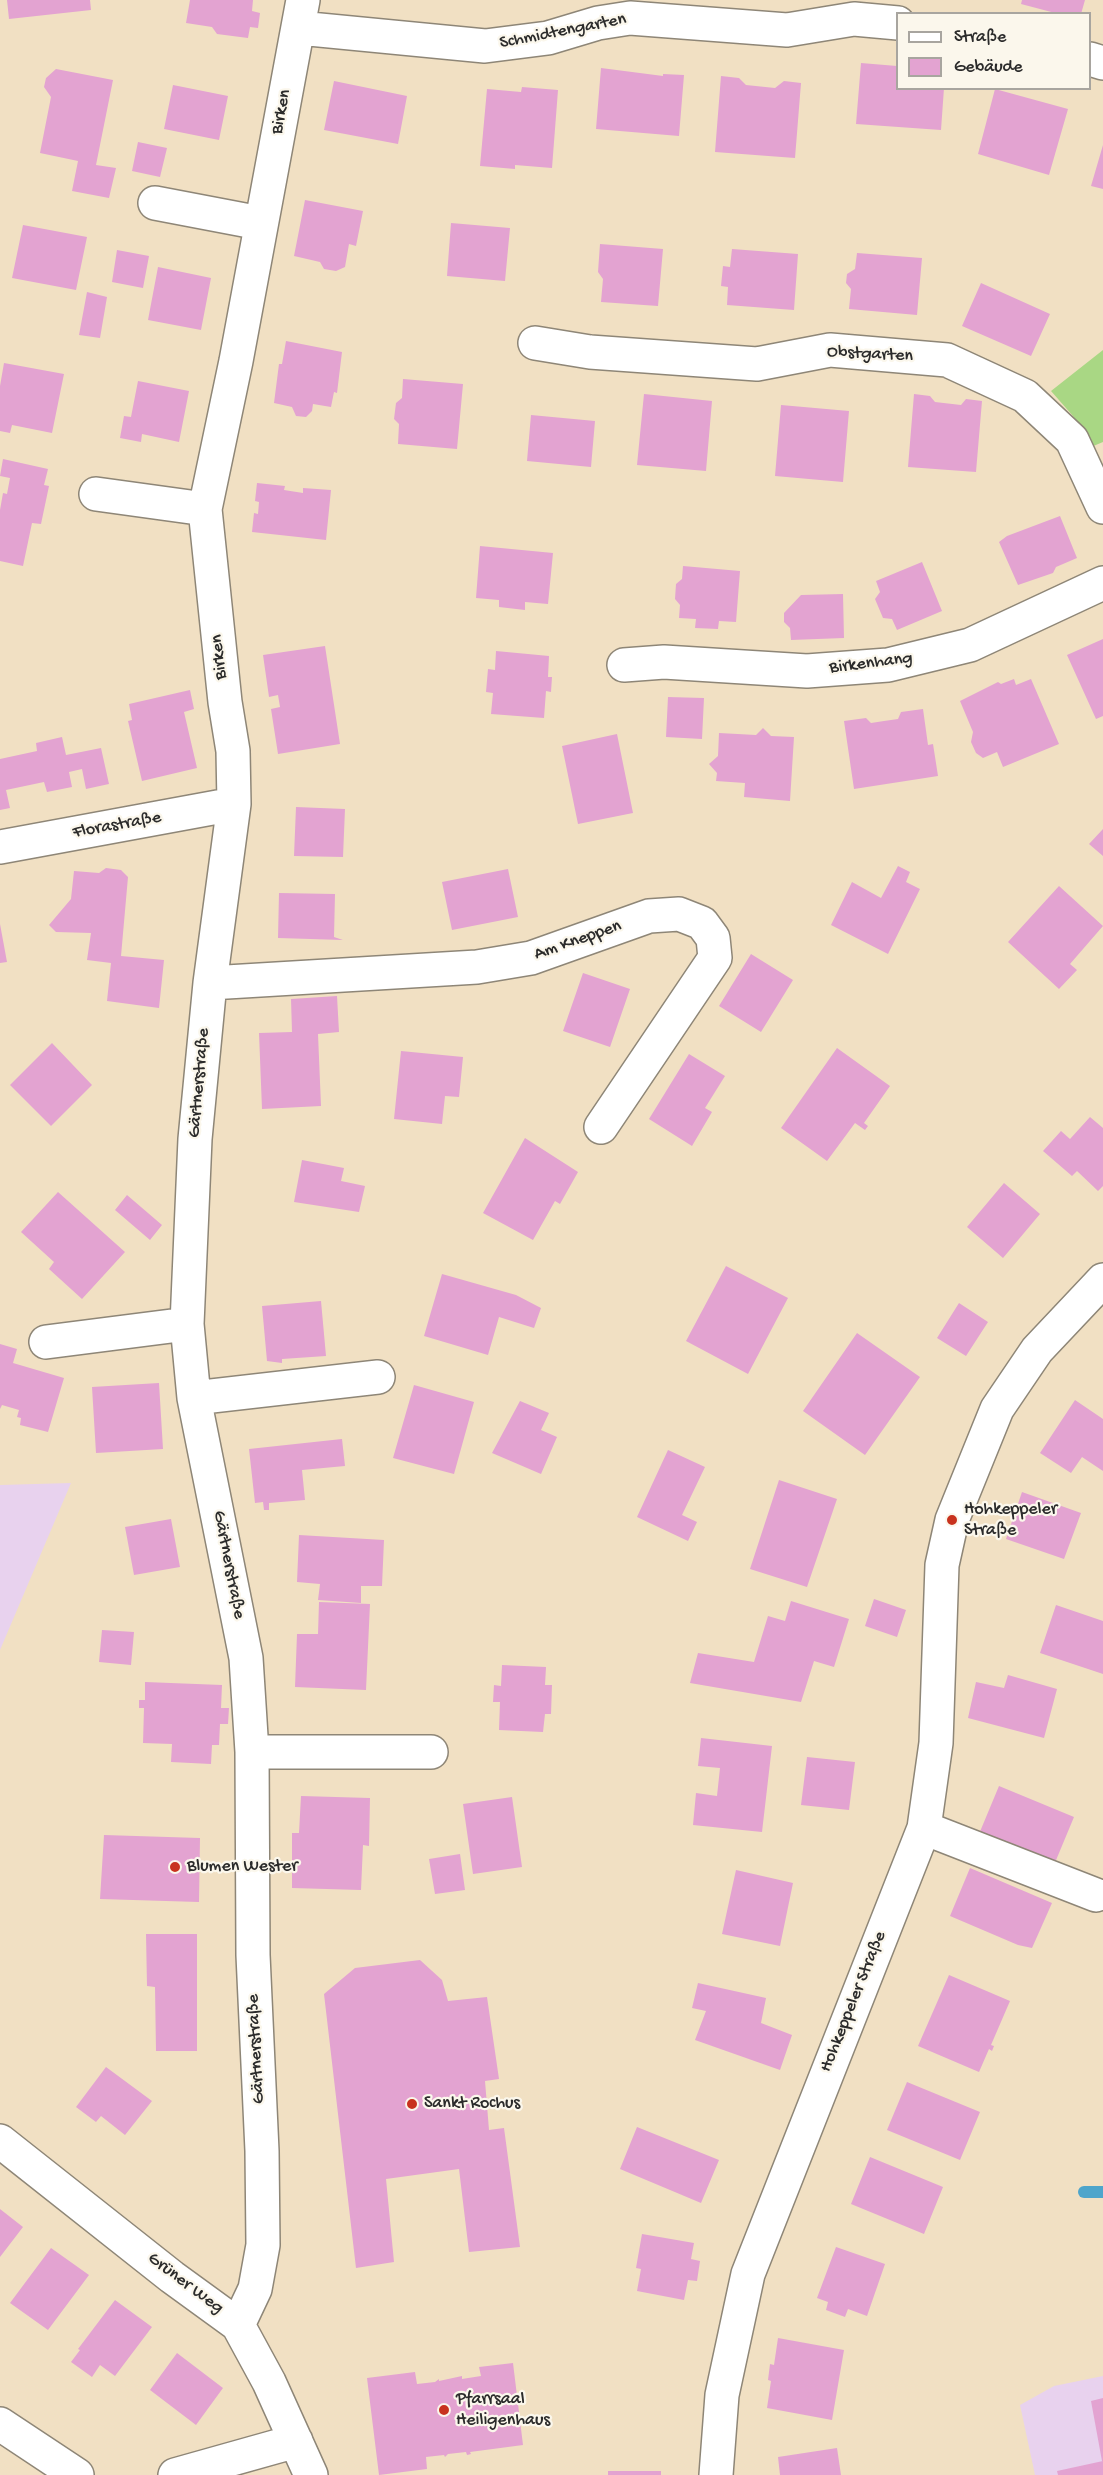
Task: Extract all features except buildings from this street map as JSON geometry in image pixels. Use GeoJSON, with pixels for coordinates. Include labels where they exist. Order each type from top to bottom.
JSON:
{"type":"FeatureCollection","features":[{"type":"Feature","properties":{"kind":"street","name":"Schmidtengarten"},"geometry":{"type":"LineString","coordinates":[[301,14],[484,46],[548,38],[598,23],[630,18],[787,30],[854,19],[896,23]]}},
{"type":"Feature","properties":{"kind":"street","name":"Birken"},"geometry":{"type":"LineString","coordinates":[[234,804],[233,751],[222,678],[205,509],[236,361],[260,223],[301,14]]}},
{"type":"Feature","properties":{"kind":"street"},"geometry":{"type":"LineString","coordinates":[[155,203],[260,223]]}},
{"type":"Feature","properties":{"kind":"street","name":"Obstgarten"},"geometry":{"type":"LineString","coordinates":[[535,343],[590,352],[757,364],[830,350],[947,360],[1025,396],[1072,440],[1103,507]]}},
{"type":"Feature","properties":{"kind":"street"},"geometry":{"type":"LineString","coordinates":[[96,494],[205,509]]}},
{"type":"Feature","properties":{"kind":"street","name":"Birkenhang"},"geometry":{"type":"LineString","coordinates":[[624,665],[664,662],[807,671],[888,665],[970,645],[1103,583]]}},
{"type":"Feature","properties":{"kind":"street","name":"Florastraße"},"geometry":{"type":"LineString","coordinates":[[0,847],[234,804]]}},
{"type":"Feature","properties":{"kind":"street","name":"Gärtnerstraße"},"geometry":{"type":"LineString","coordinates":[[234,804],[210,983],[195,1139],[187,1324],[194,1398],[246,1658],[252,1752],[253,1955],[262,2151],[263,2245],[255,2289],[238,2325]]}},
{"type":"Feature","properties":{"kind":"street","name":"Am Kneppen"},"geometry":{"type":"LineString","coordinates":[[210,983],[477,967],[531,958],[649,916],[680,914],[702,923],[713,938],[715,958],[601,1127]]}},
{"type":"Feature","properties":{"kind":"street","name":"Hohkeppeler Straße"},"geometry":{"type":"LineString","coordinates":[[716,2475],[722,2395],[748,2274],[924,1828],[936,1743],[942,1565],[952,1520],[997,1409],[1037,1350],[1103,1280]]}},
{"type":"Feature","properties":{"kind":"street"},"geometry":{"type":"LineString","coordinates":[[46,1342],[187,1324]]}},
{"type":"Feature","properties":{"kind":"street"},"geometry":{"type":"LineString","coordinates":[[194,1398],[378,1377]]}},
{"type":"Feature","properties":{"kind":"street"},"geometry":{"type":"LineString","coordinates":[[252,1752],[431,1752]]}},
{"type":"Feature","properties":{"kind":"street"},"geometry":{"type":"LineString","coordinates":[[924,1828],[1096,1895]]}},
{"type":"Feature","properties":{"kind":"street","name":"Grüner Weg"},"geometry":{"type":"LineString","coordinates":[[0,2141],[172,2277],[238,2325],[311,2475]]}},
{"type":"Feature","properties":{"kind":"street"},"geometry":{"type":"LineString","coordinates":[[0,2424],[77,2475]]}},
{"type":"Feature","properties":{"kind":"street"},"geometry":{"type":"LineString","coordinates":[[175,2475],[296,2441]]}},
{"type":"Feature","properties":{"kind":"shaded area"},"geometry":{"type":"Polygon","coordinates":[[[71,1483],[0,1650],[0,1485],[71,1483]]]}},
{"type":"Feature","properties":{"kind":"shaded area"},"geometry":{"type":"Polygon","coordinates":[[[1103,2376],[1103,2475],[1035,2475],[1020,2405],[1054,2386],[1103,2376]]]}},
{"type":"Feature","properties":{"kind":"green space"},"geometry":{"type":"Polygon","coordinates":[[[1103,350],[1103,442],[1091,447],[1073,416],[1051,391],[1103,350]]]}},
{"type":"Feature","properties":{"kind":"waterway"},"geometry":{"type":"LineString","coordinates":[[1084,2192],[1103,2192]]}},
{"type":"Feature","properties":{"kind":"place","name":"Hohkeppeler Straße"},"geometry":{"type":"Point","coordinates":[952,1520]}},
{"type":"Feature","properties":{"kind":"place","name":"Blumen Wester"},"geometry":{"type":"Point","coordinates":[175,1867]}},
{"type":"Feature","properties":{"kind":"place","name":"Sankt Rochus"},"geometry":{"type":"Point","coordinates":[412,2104]}},
{"type":"Feature","properties":{"kind":"place","name":"Pfarrsaal Heiligenhaus"},"geometry":{"type":"Point","coordinates":[444,2410]}}]}
